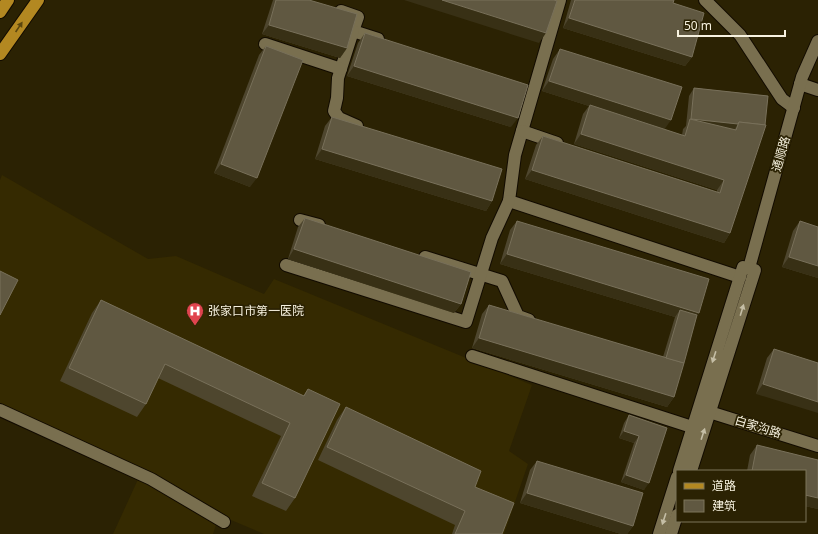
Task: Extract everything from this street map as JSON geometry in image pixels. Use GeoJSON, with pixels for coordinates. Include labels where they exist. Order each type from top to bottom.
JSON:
{"type":"FeatureCollection","features":[{"type":"Feature","properties":{"kind":"main road"},"geometry":{"type":"LineString","coordinates":[[0,12],[8,0]]}},
{"type":"Feature","properties":{"kind":"main road"},"geometry":{"type":"LineString","coordinates":[[0,54],[38,0]]}},
{"type":"Feature","properties":{"kind":"street"},"geometry":{"type":"LineString","coordinates":[[286,265],[466,322],[492,238],[509,200],[515,155],[522,131],[530,88],[547,46],[560,0]]}},
{"type":"Feature","properties":{"kind":"street"},"geometry":{"type":"LineString","coordinates":[[705,0],[740,35],[774,89],[782,99],[794,108]]}},
{"type":"Feature","properties":{"kind":"street"},"geometry":{"type":"LineString","coordinates":[[328,7],[358,17],[341,69],[334,111],[339,118],[348,123],[370,130]]}},
{"type":"Feature","properties":{"kind":"street"},"geometry":{"type":"LineString","coordinates":[[353,31],[391,43]]}},
{"type":"Feature","properties":{"kind":"street","name":"通顺路"},"geometry":{"type":"LineString","coordinates":[[679,470],[698,408],[745,272],[800,84],[818,41]]}},
{"type":"Feature","properties":{"kind":"street"},"geometry":{"type":"LineString","coordinates":[[265,44],[341,69]]}},
{"type":"Feature","properties":{"kind":"street"},"geometry":{"type":"LineString","coordinates":[[547,46],[562,50]]}},
{"type":"Feature","properties":{"kind":"street"},"geometry":{"type":"LineString","coordinates":[[800,84],[818,90]]}},
{"type":"Feature","properties":{"kind":"street"},"geometry":{"type":"LineString","coordinates":[[522,131],[566,146]]}},
{"type":"Feature","properties":{"kind":"street"},"geometry":{"type":"LineString","coordinates":[[498,170],[512,174]]}},
{"type":"Feature","properties":{"kind":"street"},"geometry":{"type":"LineString","coordinates":[[509,200],[745,272]]}},
{"type":"Feature","properties":{"kind":"street"},"geometry":{"type":"LineString","coordinates":[[300,220],[330,229]]}},
{"type":"Feature","properties":{"kind":"street"},"geometry":{"type":"LineString","coordinates":[[413,254],[502,281],[518,316],[540,323]]}},
{"type":"Feature","properties":{"kind":"street","name":"通顺路"},"geometry":{"type":"LineString","coordinates":[[691,470],[755,270],[745,272]]}},
{"type":"Feature","properties":{"kind":"street"},"geometry":{"type":"LineString","coordinates":[[472,356],[692,427]]}},
{"type":"Feature","properties":{"kind":"street","name":"白家沟路"},"geometry":{"type":"LineString","coordinates":[[698,408],[818,446]]}},
{"type":"Feature","properties":{"kind":"street"},"geometry":{"type":"LineString","coordinates":[[0,410],[150,479],[224,522]]}},
{"type":"Feature","properties":{"kind":"street"},"geometry":{"type":"LineString","coordinates":[[659,534],[676,480]]}},
{"type":"Feature","properties":{"kind":"street"},"geometry":{"type":"LineString","coordinates":[[671,534],[676,518]]}},
{"type":"Feature","properties":{"kind":"shaded area","name":"张家口市第一医院"},"geometry":{"type":"Polygon","coordinates":[[[2,175],[148,259],[176,256],[264,294],[274,279],[532,385],[509,451],[528,464],[504,534],[264,534],[219,515],[213,534],[113,534],[140,475],[0,407],[0,180],[2,175]]]}},
{"type":"Feature","properties":{"kind":"building"},"geometry":{"type":"Polygon","coordinates":[[[276,0],[309,0],[357,14],[347,48],[269,25],[276,0]]]}},
{"type":"Feature","properties":{"kind":"building"},"geometry":{"type":"Polygon","coordinates":[[[442,0],[554,0],[557,1],[546,33],[442,0]]]}},
{"type":"Feature","properties":{"kind":"building"},"geometry":{"type":"Polygon","coordinates":[[[575,0],[674,0],[673,3],[704,13],[692,57],[569,18],[575,0]]]}},
{"type":"Feature","properties":{"kind":"building"},"geometry":{"type":"Polygon","coordinates":[[[365,33],[528,85],[518,118],[354,66],[365,33]]]}},
{"type":"Feature","properties":{"kind":"building"},"geometry":{"type":"Polygon","coordinates":[[[266,46],[303,60],[257,178],[221,164],[266,46]]]}},
{"type":"Feature","properties":{"kind":"building"},"geometry":{"type":"Polygon","coordinates":[[[560,49],[682,87],[671,120],[549,81],[560,49]]]}},
{"type":"Feature","properties":{"kind":"building"},"geometry":{"type":"Polygon","coordinates":[[[694,88],[768,96],[765,125],[691,119],[694,88]]]}},
{"type":"Feature","properties":{"kind":"building"},"geometry":{"type":"Polygon","coordinates":[[[590,105],[685,136],[690,119],[736,130],[739,122],[766,125],[730,233],[532,170],[543,136],[720,193],[724,180],[581,134],[590,105]]]}},
{"type":"Feature","properties":{"kind":"building"},"geometry":{"type":"Polygon","coordinates":[[[332,117],[502,169],[492,201],[322,149],[332,117]]]}},
{"type":"Feature","properties":{"kind":"building"},"geometry":{"type":"Polygon","coordinates":[[[305,218],[471,272],[461,304],[294,249],[305,218]]]}},
{"type":"Feature","properties":{"kind":"building"},"geometry":{"type":"Polygon","coordinates":[[[517,221],[709,279],[699,313],[507,254],[517,221]]]}},
{"type":"Feature","properties":{"kind":"building"},"geometry":{"type":"Polygon","coordinates":[[[800,221],[818,227],[818,266],[789,257],[800,221]]]}},
{"type":"Feature","properties":{"kind":"building"},"geometry":{"type":"Polygon","coordinates":[[[0,271],[18,280],[0,315],[0,271]]]}},
{"type":"Feature","properties":{"kind":"building"},"geometry":{"type":"Polygon","coordinates":[[[101,300],[304,396],[308,389],[340,404],[295,498],[262,483],[290,423],[165,364],[146,404],[69,368],[101,300]]]}},
{"type":"Feature","properties":{"kind":"building"},"geometry":{"type":"Polygon","coordinates":[[[489,305],[684,363],[674,397],[479,338],[489,305]]]}},
{"type":"Feature","properties":{"kind":"building"},"geometry":{"type":"Polygon","coordinates":[[[680,310],[697,315],[684,363],[666,358],[680,310]]]}},
{"type":"Feature","properties":{"kind":"building"},"geometry":{"type":"Polygon","coordinates":[[[774,349],[818,363],[818,402],[763,384],[774,349]]]}},
{"type":"Feature","properties":{"kind":"building"},"geometry":{"type":"Polygon","coordinates":[[[346,407],[481,471],[475,487],[514,503],[502,534],[455,534],[465,511],[327,447],[346,407]]]}},
{"type":"Feature","properties":{"kind":"building"},"geometry":{"type":"Polygon","coordinates":[[[629,415],[667,428],[649,483],[626,475],[639,436],[624,431],[629,415]]]}},
{"type":"Feature","properties":{"kind":"building"},"geometry":{"type":"Polygon","coordinates":[[[757,445],[818,460],[818,498],[806,495],[806,470],[752,470],[757,445]]]}},
{"type":"Feature","properties":{"kind":"building"},"geometry":{"type":"Polygon","coordinates":[[[537,461],[643,493],[633,526],[527,493],[537,461]]]}},
{"type":"Feature","properties":{"kind":"place","name":"张家口市第一医院"},"geometry":{"type":"Point","coordinates":[195,326]}}]}
